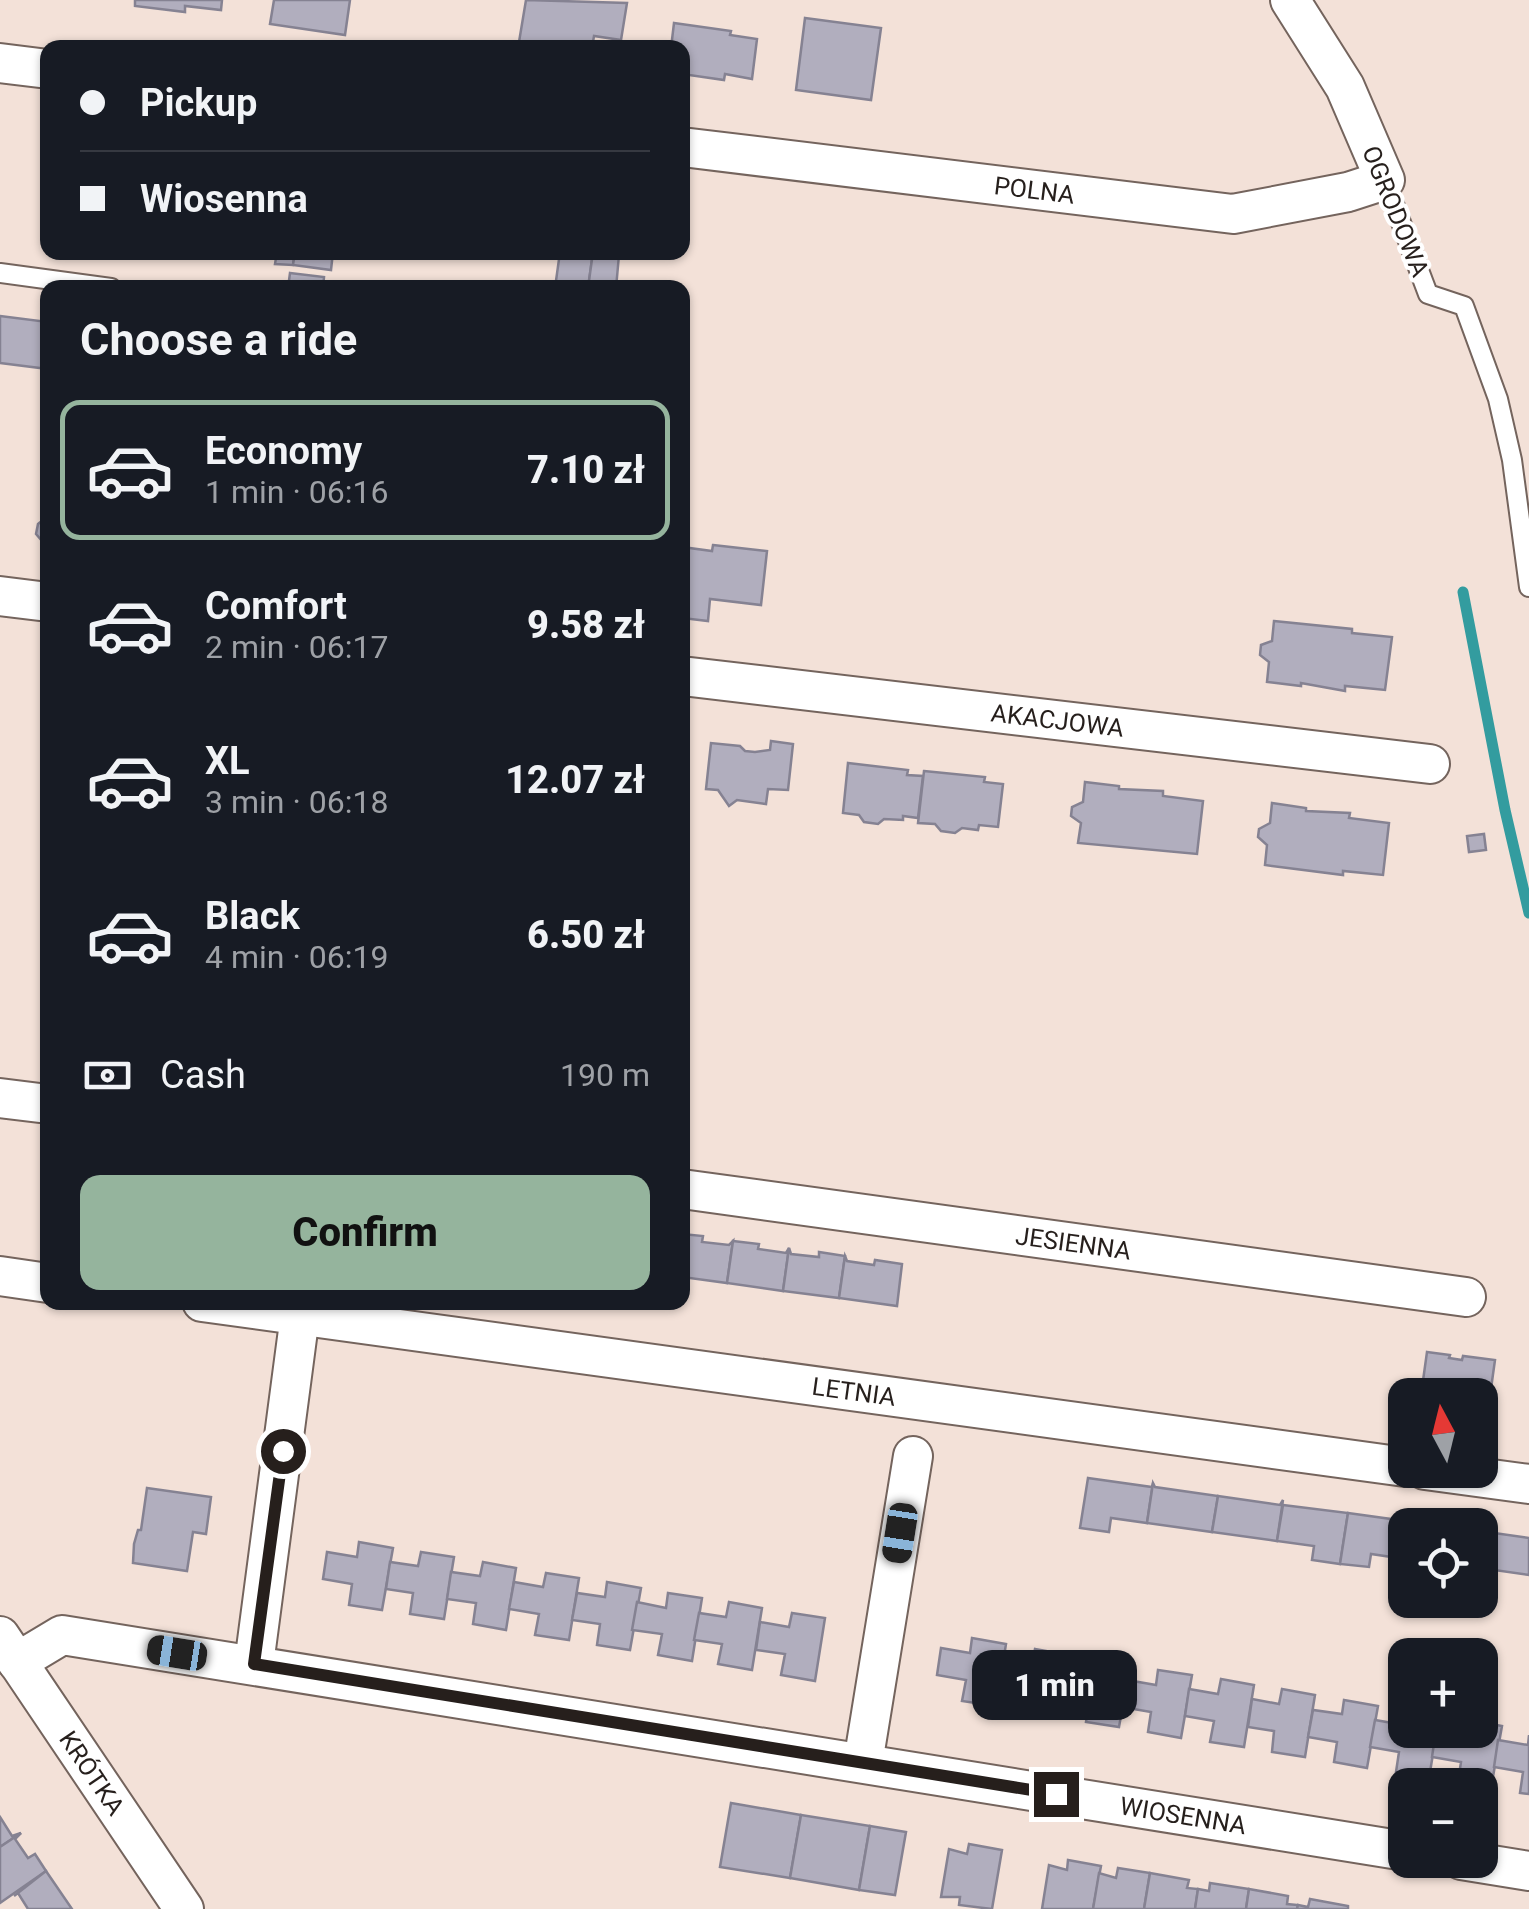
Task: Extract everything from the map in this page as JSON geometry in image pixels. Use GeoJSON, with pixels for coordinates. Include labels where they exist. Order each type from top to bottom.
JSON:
{"type":"FeatureCollection","features":[{"type":"Feature","properties":{"kind":"street","name":"OGRODOWA"},"geometry":{"type":"LineString","coordinates":[[1290,0],[1345,87],[1385,180]]}},
{"type":"Feature","properties":{"kind":"street"},"geometry":{"type":"LineString","coordinates":[[0,64],[40,68]]}},
{"type":"Feature","properties":{"kind":"street","name":"POLNA"},"geometry":{"type":"LineString","coordinates":[[690,148],[1233,214],[1348,192],[1385,180]]}},
{"type":"Feature","properties":{"kind":"street"},"geometry":{"type":"LineString","coordinates":[[0,596],[40,601]]}},
{"type":"Feature","properties":{"kind":"street","name":"AKACJOWA"},"geometry":{"type":"LineString","coordinates":[[690,677],[1430,764]]}},
{"type":"Feature","properties":{"kind":"street"},"geometry":{"type":"LineString","coordinates":[[0,1098],[40,1103]]}},
{"type":"Feature","properties":{"kind":"street","name":"JESIENNA"},"geometry":{"type":"LineString","coordinates":[[690,1190],[1466,1297]]}},
{"type":"Feature","properties":{"kind":"street"},"geometry":{"type":"LineString","coordinates":[[0,1276],[40,1281]]}},
{"type":"Feature","properties":{"kind":"street","name":"LETNIA"},"geometry":{"type":"LineString","coordinates":[[262,1310],[1388,1465]]}},
{"type":"Feature","properties":{"kind":"street"},"geometry":{"type":"LineString","coordinates":[[254,1664],[300,1315]]}},
{"type":"Feature","properties":{"kind":"street"},"geometry":{"type":"LineString","coordinates":[[863,1762],[913,1456]]}},
{"type":"Feature","properties":{"kind":"street"},"geometry":{"type":"LineString","coordinates":[[1498,1480],[1529,1484]]}},
{"type":"Feature","properties":{"kind":"street","name":"WIOSENNA"},"geometry":{"type":"LineString","coordinates":[[8,1649],[62,1635],[1388,1848]]}},
{"type":"Feature","properties":{"kind":"street","name":"KRÓTKA"},"geometry":{"type":"LineString","coordinates":[[8,1649],[184,1909]]}},
{"type":"Feature","properties":{"kind":"street"},"geometry":{"type":"LineString","coordinates":[[1498,1866],[1529,1871]]}},
{"type":"Feature","properties":{"kind":"lane","name":"OGRODOWA"},"geometry":{"type":"LineString","coordinates":[[1385,180],[1428,294],[1464,306],[1498,399],[1512,460],[1529,587]]}},
{"type":"Feature","properties":{"kind":"lane"},"geometry":{"type":"LineString","coordinates":[[0,274],[48,280]]}},
{"type":"Feature","properties":{"kind":"building"},"geometry":{"type":"Polygon","coordinates":[[[135,0],[222,0],[221,10],[185,6],[185,12],[135,6],[135,0]]]}},
{"type":"Feature","properties":{"kind":"building"},"geometry":{"type":"Polygon","coordinates":[[[274,0],[350,0],[345,35],[270,24],[274,0]]]}},
{"type":"Feature","properties":{"kind":"building"},"geometry":{"type":"Polygon","coordinates":[[[526,0],[627,3],[621,40],[594,36],[593,40],[519,40],[526,0]]]}},
{"type":"Feature","properties":{"kind":"building"},"geometry":{"type":"Polygon","coordinates":[[[805,18],[881,28],[871,100],[796,90],[805,18]]]}},
{"type":"Feature","properties":{"kind":"building"},"geometry":{"type":"Polygon","coordinates":[[[674,23],[757,39],[752,79],[725,74],[724,80],[690,75],[690,40],[672,40],[674,23]]]}},
{"type":"Feature","properties":{"kind":"building"},"geometry":{"type":"Polygon","coordinates":[[[276,260],[294,260],[293,265],[275,264],[276,260]]]}},
{"type":"Feature","properties":{"kind":"building"},"geometry":{"type":"Polygon","coordinates":[[[294,260],[332,260],[331,270],[293,265],[294,260]]]}},
{"type":"Feature","properties":{"kind":"building"},"geometry":{"type":"Polygon","coordinates":[[[559,260],[592,260],[589,280],[556,280],[559,260]]]}},
{"type":"Feature","properties":{"kind":"building"},"geometry":{"type":"Polygon","coordinates":[[[592,260],[619,260],[617,280],[589,280],[592,260]]]}},
{"type":"Feature","properties":{"kind":"building"},"geometry":{"type":"Polygon","coordinates":[[[290,273],[324,277],[324,280],[289,280],[290,273]]]}},
{"type":"Feature","properties":{"kind":"building"},"geometry":{"type":"Polygon","coordinates":[[[0,316],[40,321],[40,368],[0,363],[0,316]]]}},
{"type":"Feature","properties":{"kind":"building"},"geometry":{"type":"Polygon","coordinates":[[[713,545],[767,551],[761,605],[710,599],[708,621],[690,619],[690,548],[712,551],[713,545]]]}},
{"type":"Feature","properties":{"kind":"building"},"geometry":{"type":"Polygon","coordinates":[[[1274,621],[1392,637],[1385,690],[1345,686],[1345,691],[1267,682],[1269,662],[1260,655],[1261,645],[1272,641],[1274,621]]]}},
{"type":"Feature","properties":{"kind":"building"},"geometry":{"type":"Polygon","coordinates":[[[771,741],[793,744],[788,790],[768,789],[766,804],[737,800],[729,806],[718,790],[706,789],[711,743],[755,752],[770,750],[771,741]]]}},
{"type":"Feature","properties":{"kind":"building"},"geometry":{"type":"Polygon","coordinates":[[[848,763],[908,770],[907,775],[923,776],[918,818],[903,816],[903,820],[884,819],[878,824],[843,813],[848,763]]]}},
{"type":"Feature","properties":{"kind":"building"},"geometry":{"type":"Polygon","coordinates":[[[924,771],[985,777],[984,782],[1003,784],[998,827],[979,825],[978,830],[962,828],[955,833],[941,831],[935,824],[918,823],[924,771]]]}},
{"type":"Feature","properties":{"kind":"building"},"geometry":{"type":"Polygon","coordinates":[[[1085,782],[1119,789],[1163,791],[1163,796],[1203,801],[1197,854],[1078,843],[1081,823],[1071,816],[1072,807],[1083,802],[1085,782]]]}},
{"type":"Feature","properties":{"kind":"building"},"geometry":{"type":"Polygon","coordinates":[[[1272,803],[1306,811],[1350,813],[1349,818],[1389,823],[1383,875],[1343,871],[1343,875],[1265,865],[1267,845],[1258,837],[1259,829],[1270,823],[1272,803]]]}},
{"type":"Feature","properties":{"kind":"building"},"geometry":{"type":"Polygon","coordinates":[[[1484,834],[1486,850],[1469,852],[1467,836],[1484,834]]]}},
{"type":"Feature","properties":{"kind":"building"},"geometry":{"type":"Polygon","coordinates":[[[690,1235],[703,1236],[702,1242],[729,1245],[733,1241],[727,1283],[690,1278],[690,1235]]]}},
{"type":"Feature","properties":{"kind":"building"},"geometry":{"type":"Polygon","coordinates":[[[733,1241],[786,1253],[789,1248],[783,1291],[727,1283],[733,1241]]]}},
{"type":"Feature","properties":{"kind":"building"},"geometry":{"type":"Polygon","coordinates":[[[789,1248],[791,1254],[819,1257],[819,1252],[845,1256],[839,1298],[783,1291],[789,1248]]]}},
{"type":"Feature","properties":{"kind":"building"},"geometry":{"type":"Polygon","coordinates":[[[845,1256],[847,1261],[874,1265],[875,1260],[902,1264],[897,1306],[839,1298],[845,1256]]]}},
{"type":"Feature","properties":{"kind":"building"},"geometry":{"type":"Polygon","coordinates":[[[1427,1352],[1462,1360],[1463,1356],[1495,1360],[1492,1378],[1423,1378],[1427,1352]]]}},
{"type":"Feature","properties":{"kind":"building"},"geometry":{"type":"Polygon","coordinates":[[[1088,1478],[1152,1487],[1153,1483],[1147,1523],[1111,1518],[1109,1532],[1080,1528],[1088,1478]]]}},
{"type":"Feature","properties":{"kind":"building"},"geometry":{"type":"Polygon","coordinates":[[[1153,1483],[1155,1487],[1218,1496],[1212,1532],[1147,1523],[1153,1483]]]}},
{"type":"Feature","properties":{"kind":"building"},"geometry":{"type":"Polygon","coordinates":[[[147,1488],[211,1497],[206,1534],[193,1532],[187,1571],[133,1563],[147,1488]]]}},
{"type":"Feature","properties":{"kind":"building"},"geometry":{"type":"Polygon","coordinates":[[[1218,1496],[1280,1505],[1283,1500],[1277,1541],[1212,1532],[1218,1496]]]}},
{"type":"Feature","properties":{"kind":"building"},"geometry":{"type":"Polygon","coordinates":[[[1283,1505],[1348,1513],[1340,1564],[1312,1560],[1314,1546],[1277,1541],[1283,1505]]]}},
{"type":"Feature","properties":{"kind":"building"},"geometry":{"type":"Polygon","coordinates":[[[1348,1513],[1388,1519],[1388,1556],[1371,1554],[1369,1567],[1340,1564],[1348,1513]]]}},
{"type":"Feature","properties":{"kind":"building"},"geometry":{"type":"Polygon","coordinates":[[[1498,1534],[1529,1538],[1529,1575],[1498,1571],[1498,1534]]]}},
{"type":"Feature","properties":{"kind":"building"},"geometry":{"type":"Polygon","coordinates":[[[359,1542],[393,1548],[382,1610],[349,1605],[352,1584],[323,1579],[327,1552],[357,1557],[359,1542]]]}},
{"type":"Feature","properties":{"kind":"building"},"geometry":{"type":"Polygon","coordinates":[[[421,1552],[454,1557],[444,1619],[410,1614],[413,1593],[386,1589],[390,1562],[418,1566],[421,1552]]]}},
{"type":"Feature","properties":{"kind":"building"},"geometry":{"type":"Polygon","coordinates":[[[483,1562],[516,1568],[506,1630],[473,1624],[476,1603],[447,1599],[451,1572],[480,1576],[483,1562]]]}},
{"type":"Feature","properties":{"kind":"building"},"geometry":{"type":"Polygon","coordinates":[[[546,1573],[579,1578],[569,1640],[535,1635],[539,1614],[509,1609],[514,1582],[543,1587],[546,1573]]]}},
{"type":"Feature","properties":{"kind":"building"},"geometry":{"type":"Polygon","coordinates":[[[607,1582],[641,1588],[630,1650],[597,1645],[600,1624],[572,1620],[577,1593],[605,1597],[607,1582]]]}},
{"type":"Feature","properties":{"kind":"building"},"geometry":{"type":"Polygon","coordinates":[[[668,1593],[702,1598],[692,1661],[658,1655],[662,1634],[632,1630],[637,1602],[666,1608],[668,1593]]]}},
{"type":"Feature","properties":{"kind":"building"},"geometry":{"type":"Polygon","coordinates":[[[729,1602],[762,1608],[752,1670],[718,1664],[722,1644],[694,1640],[699,1613],[726,1617],[729,1602]]]}},
{"type":"Feature","properties":{"kind":"building"},"geometry":{"type":"Polygon","coordinates":[[[792,1613],[825,1618],[815,1681],[781,1675],[785,1654],[756,1650],[760,1622],[789,1627],[792,1613]]]}},
{"type":"Feature","properties":{"kind":"building"},"geometry":{"type":"Polygon","coordinates":[[[972,1638],[1006,1644],[996,1706],[962,1701],[966,1680],[937,1675],[941,1648],[970,1653],[972,1638]]]}},
{"type":"Feature","properties":{"kind":"building"},"geometry":{"type":"Polygon","coordinates":[[[1035,1649],[1068,1655],[1058,1717],[1025,1711],[1028,1691],[999,1686],[1003,1659],[1032,1663],[1035,1649]]]}},
{"type":"Feature","properties":{"kind":"building"},"geometry":{"type":"Polygon","coordinates":[[[1096,1659],[1130,1665],[1119,1727],[1086,1722],[1089,1702],[1062,1697],[1065,1671],[1093,1674],[1096,1659]]]}},
{"type":"Feature","properties":{"kind":"building"},"geometry":{"type":"Polygon","coordinates":[[[1158,1670],[1192,1675],[1181,1738],[1148,1732],[1151,1712],[1122,1707],[1127,1680],[1156,1685],[1158,1670]]]}},
{"type":"Feature","properties":{"kind":"building"},"geometry":{"type":"Polygon","coordinates":[[[1221,1679],[1254,1685],[1244,1747],[1210,1742],[1214,1721],[1185,1716],[1189,1689],[1218,1694],[1221,1679]]]}},
{"type":"Feature","properties":{"kind":"building"},"geometry":{"type":"Polygon","coordinates":[[[1282,1689],[1315,1695],[1305,1757],[1272,1752],[1274,1731],[1248,1727],[1252,1699],[1279,1704],[1282,1689]]]}},
{"type":"Feature","properties":{"kind":"building"},"geometry":{"type":"Polygon","coordinates":[[[1344,1700],[1378,1706],[1367,1768],[1334,1762],[1337,1742],[1308,1737],[1313,1710],[1342,1714],[1344,1700]]]}},
{"type":"Feature","properties":{"kind":"building"},"geometry":{"type":"Polygon","coordinates":[[[1375,1720],[1388,1722],[1388,1748],[1434,1748],[1431,1768],[1397,1768],[1399,1752],[1370,1747],[1375,1720]]]}},
{"type":"Feature","properties":{"kind":"building"},"geometry":{"type":"Polygon","coordinates":[[[1498,1725],[1502,1726],[1495,1768],[1460,1768],[1461,1762],[1432,1757],[1433,1748],[1498,1748],[1498,1725]]]}},
{"type":"Feature","properties":{"kind":"building"},"geometry":{"type":"Polygon","coordinates":[[[1529,1735],[1529,1794],[1520,1793],[1523,1772],[1494,1767],[1498,1740],[1528,1745],[1529,1735]]]}},
{"type":"Feature","properties":{"kind":"building"},"geometry":{"type":"Polygon","coordinates":[[[731,1803],[801,1815],[790,1878],[720,1867],[731,1803]]]}},
{"type":"Feature","properties":{"kind":"building"},"geometry":{"type":"Polygon","coordinates":[[[801,1815],[870,1826],[859,1890],[790,1878],[801,1815]]]}},
{"type":"Feature","properties":{"kind":"building"},"geometry":{"type":"Polygon","coordinates":[[[0,1817],[12,1836],[21,1833],[0,1847],[0,1817]]]}},
{"type":"Feature","properties":{"kind":"building"},"geometry":{"type":"Polygon","coordinates":[[[870,1826],[906,1832],[895,1895],[859,1890],[870,1826]]]}},
{"type":"Feature","properties":{"kind":"building"},"geometry":{"type":"Polygon","coordinates":[[[21,1833],[15,1839],[28,1858],[35,1854],[46,1871],[0,1903],[0,1847],[21,1833]]]}},
{"type":"Feature","properties":{"kind":"building"},"geometry":{"type":"Polygon","coordinates":[[[969,1844],[1002,1850],[992,1909],[959,1905],[960,1897],[941,1897],[949,1849],[967,1854],[969,1844]]]}},
{"type":"Feature","properties":{"kind":"building"},"geometry":{"type":"Polygon","coordinates":[[[1068,1860],[1101,1866],[1093,1909],[1042,1909],[1049,1865],[1067,1870],[1068,1860]]]}},
{"type":"Feature","properties":{"kind":"building"},"geometry":{"type":"Polygon","coordinates":[[[1118,1868],[1150,1873],[1144,1909],[1093,1909],[1099,1873],[1116,1878],[1118,1868]]]}},
{"type":"Feature","properties":{"kind":"building"},"geometry":{"type":"Polygon","coordinates":[[[46,1871],[72,1909],[28,1909],[18,1893],[14,1896],[46,1871]]]}},
{"type":"Feature","properties":{"kind":"building"},"geometry":{"type":"Polygon","coordinates":[[[1150,1873],[1189,1880],[1187,1888],[1198,1889],[1195,1909],[1144,1909],[1150,1873]]]}},
{"type":"Feature","properties":{"kind":"building"},"geometry":{"type":"Polygon","coordinates":[[[1210,1883],[1249,1889],[1246,1909],[1195,1909],[1198,1889],[1209,1891],[1210,1883]]]}},
{"type":"Feature","properties":{"kind":"building"},"geometry":{"type":"Polygon","coordinates":[[[1249,1889],[1288,1896],[1287,1904],[1298,1905],[1297,1909],[1246,1909],[1249,1889]]]}},
{"type":"Feature","properties":{"kind":"building"},"geometry":{"type":"Polygon","coordinates":[[[1310,1899],[1348,1909],[1297,1909],[1298,1905],[1308,1907],[1310,1899]]]}},
{"type":"Feature","properties":{"kind":"waterway"},"geometry":{"type":"LineString","coordinates":[[1463,592],[1529,913]]}},
{"type":"Feature","properties":{"kind":"route"},"geometry":{"type":"LineString","coordinates":[[283,1451],[254,1664],[1056,1794]]}}]}
